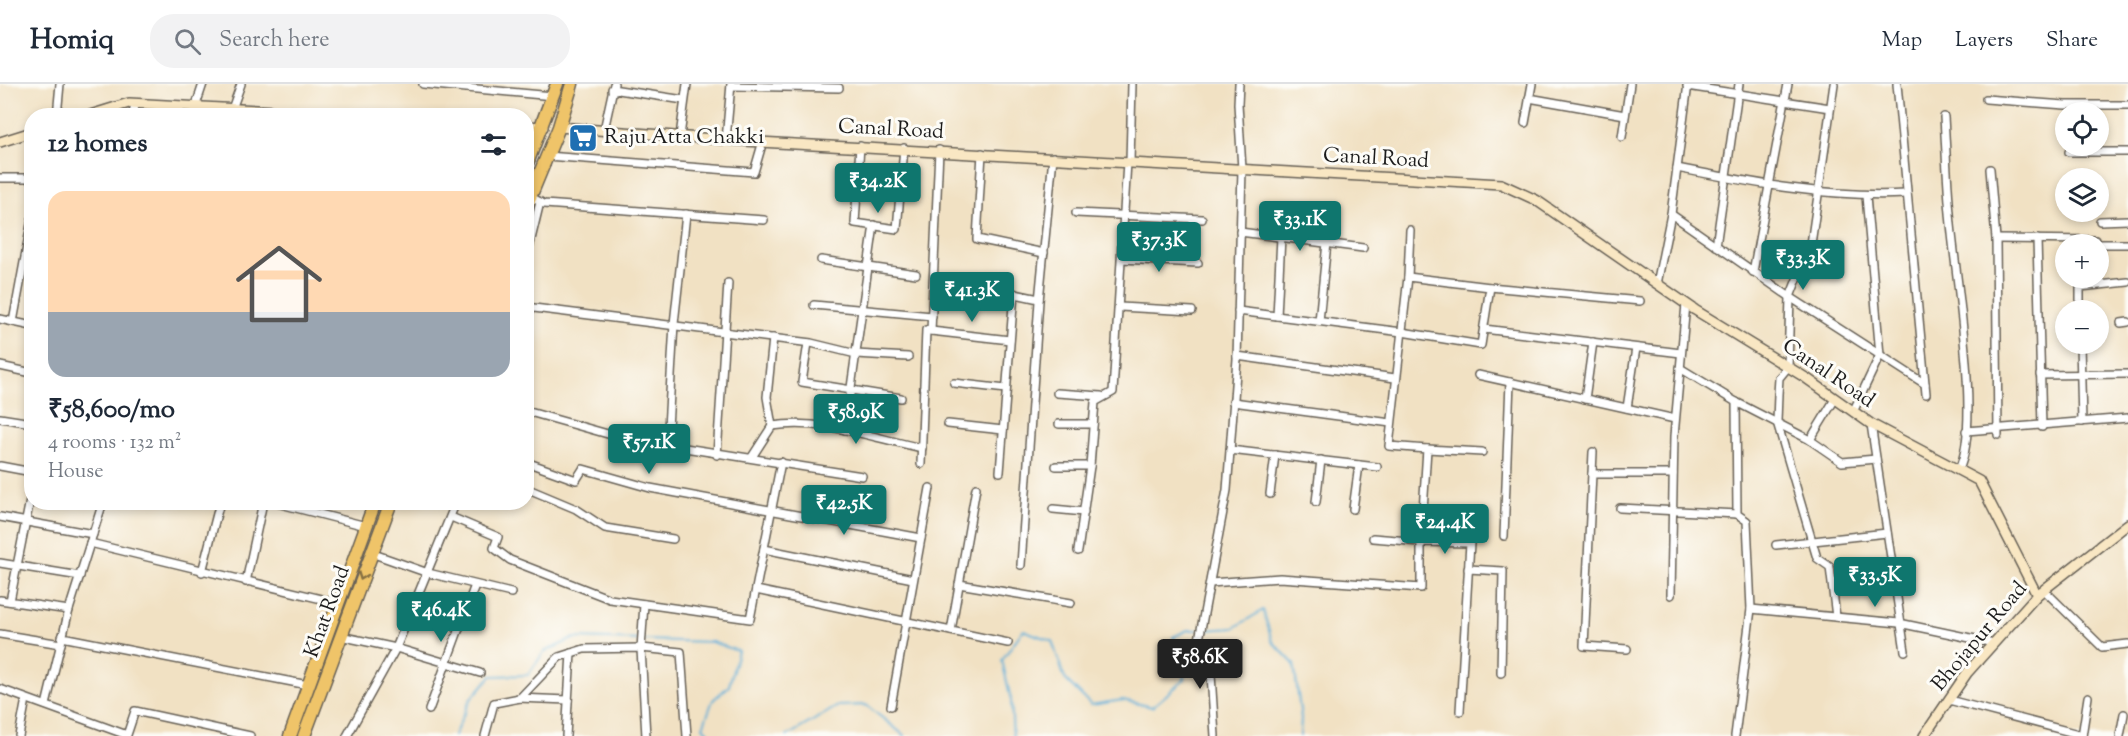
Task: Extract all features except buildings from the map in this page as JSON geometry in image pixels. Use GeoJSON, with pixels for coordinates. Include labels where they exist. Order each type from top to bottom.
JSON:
{"type":"FeatureCollection","features":[{"type":"Feature","properties":{"kind":"highway"},"geometry":{"type":"LineString","coordinates":[[534,199],[572,84]]}},
{"type":"Feature","properties":{"kind":"highway"},"geometry":{"type":"LineString","coordinates":[[534,148],[555,90]]}},
{"type":"Feature","properties":{"kind":"highway"},"geometry":{"type":"LineString","coordinates":[[543,127],[559,127]]}},
{"type":"Feature","properties":{"kind":"highway","name":"Khat Road"},"geometry":{"type":"LineString","coordinates":[[290,736],[372,510]]}},
{"type":"Feature","properties":{"kind":"highway","name":"Khat Road"},"geometry":{"type":"LineString","coordinates":[[304,736],[389,510]]}},
{"type":"Feature","properties":{"kind":"highway"},"geometry":{"type":"LineString","coordinates":[[366,526],[380,531]]}},
{"type":"Feature","properties":{"kind":"highway"},"geometry":{"type":"LineString","coordinates":[[328,629],[341,635]]}},
{"type":"Feature","properties":{"kind":"street"},"geometry":{"type":"LineString","coordinates":[[58,108],[60,84]]}},
{"type":"Feature","properties":{"kind":"street"},"geometry":{"type":"LineString","coordinates":[[195,108],[203,84]]}},
{"type":"Feature","properties":{"kind":"street"},"geometry":{"type":"LineString","coordinates":[[232,108],[241,84]]}},
{"type":"Feature","properties":{"kind":"street"},"geometry":{"type":"LineString","coordinates":[[423,84],[555,90]]}},
{"type":"Feature","properties":{"kind":"street"},"geometry":{"type":"LineString","coordinates":[[680,136],[687,84]]}},
{"type":"Feature","properties":{"kind":"street"},"geometry":{"type":"LineString","coordinates":[[1057,393],[1101,396],[1113,392],[1129,162],[1132,84]]}},
{"type":"Feature","properties":{"kind":"street"},"geometry":{"type":"LineString","coordinates":[[1215,736],[1210,659],[1199,640],[1227,490],[1237,356],[1242,169],[1239,84]]}},
{"type":"Feature","properties":{"kind":"street"},"geometry":{"type":"LineString","coordinates":[[1525,123],[1532,84]]}},
{"type":"Feature","properties":{"kind":"street"},"geometry":{"type":"LineString","coordinates":[[1622,137],[1630,84]]}},
{"type":"Feature","properties":{"kind":"street"},"geometry":{"type":"LineString","coordinates":[[1716,246],[1739,84]]}},
{"type":"Feature","properties":{"kind":"street"},"geometry":{"type":"LineString","coordinates":[[1752,272],[1788,84]]}},
{"type":"Feature","properties":{"kind":"street"},"geometry":{"type":"LineString","coordinates":[[1834,84],[1811,244],[1790,297],[1788,367],[1779,378],[1778,423],[1817,558],[1830,567],[1836,617]]}},
{"type":"Feature","properties":{"kind":"street"},"geometry":{"type":"LineString","coordinates":[[1897,84],[1926,394]]}},
{"type":"Feature","properties":{"kind":"street"},"geometry":{"type":"LineString","coordinates":[[726,140],[731,85],[839,88]]}},
{"type":"Feature","properties":{"kind":"street"},"geometry":{"type":"LineString","coordinates":[[1657,284],[1671,214],[1687,85],[1830,108]]}},
{"type":"Feature","properties":{"kind":"street"},"geometry":{"type":"LineString","coordinates":[[604,130],[613,86],[684,100]]}},
{"type":"Feature","properties":{"kind":"street"},"geometry":{"type":"LineString","coordinates":[[1529,98],[1625,115]]}},
{"type":"Feature","properties":{"kind":"street"},"geometry":{"type":"LineString","coordinates":[[1986,99],[2065,105],[2128,105]]}},
{"type":"Feature","properties":{"kind":"street"},"geometry":{"type":"LineString","coordinates":[[117,108],[136,103],[164,108]]}},
{"type":"Feature","properties":{"kind":"street"},"geometry":{"type":"LineString","coordinates":[[134,108],[136,103]]}},
{"type":"Feature","properties":{"kind":"street"},"geometry":{"type":"LineString","coordinates":[[1944,117],[1950,213],[1966,374],[1966,454],[1959,469]]}},
{"type":"Feature","properties":{"kind":"street"},"geometry":{"type":"LineString","coordinates":[[534,126],[543,127]]}},
{"type":"Feature","properties":{"kind":"street","name":"Canal Road"},"geometry":{"type":"LineString","coordinates":[[559,127],[726,140],[904,148],[1501,184],[1536,200],[1686,304],[1788,367],[1871,424],[1979,481],[2040,592]]}},
{"type":"Feature","properties":{"kind":"street"},"geometry":{"type":"LineString","coordinates":[[0,142],[24,134]]}},
{"type":"Feature","properties":{"kind":"street"},"geometry":{"type":"LineString","coordinates":[[547,156],[754,172],[763,141]]}},
{"type":"Feature","properties":{"kind":"street"},"geometry":{"type":"LineString","coordinates":[[860,146],[855,223],[897,229],[904,148]]}},
{"type":"Feature","properties":{"kind":"street"},"geometry":{"type":"LineString","coordinates":[[931,330],[939,150]]}},
{"type":"Feature","properties":{"kind":"street"},"geometry":{"type":"LineString","coordinates":[[2109,152],[2128,152]]}},
{"type":"Feature","properties":{"kind":"street"},"geometry":{"type":"LineString","coordinates":[[982,153],[977,239],[1044,253]]}},
{"type":"Feature","properties":{"kind":"street"},"geometry":{"type":"LineString","coordinates":[[1021,565],[1039,299],[1053,157]]}},
{"type":"Feature","properties":{"kind":"street"},"geometry":{"type":"LineString","coordinates":[[1677,168],[1768,186],[1819,192],[1866,196],[1906,194]]}},
{"type":"Feature","properties":{"kind":"street"},"geometry":{"type":"LineString","coordinates":[[1990,169],[1996,239],[1998,432]]}},
{"type":"Feature","properties":{"kind":"street"},"geometry":{"type":"LineString","coordinates":[[0,178],[24,178]]}},
{"type":"Feature","properties":{"kind":"street"},"geometry":{"type":"LineString","coordinates":[[1853,412],[1880,355],[1866,196]]}},
{"type":"Feature","properties":{"kind":"street"},"geometry":{"type":"LineString","coordinates":[[534,202],[764,220]]}},
{"type":"Feature","properties":{"kind":"street"},"geometry":{"type":"LineString","coordinates":[[1076,213],[1202,219]]}},
{"type":"Feature","properties":{"kind":"street"},"geometry":{"type":"LineString","coordinates":[[667,445],[674,324],[686,214]]}},
{"type":"Feature","properties":{"kind":"street"},"geometry":{"type":"LineString","coordinates":[[1671,214],[1752,272],[1925,384]]}},
{"type":"Feature","properties":{"kind":"street"},"geometry":{"type":"LineString","coordinates":[[2109,220],[2128,220]]}},
{"type":"Feature","properties":{"kind":"street"},"geometry":{"type":"LineString","coordinates":[[845,430],[874,225]]}},
{"type":"Feature","properties":{"kind":"street"},"geometry":{"type":"LineString","coordinates":[[1410,230],[1408,277],[1400,331],[1389,446],[1482,452]]}},
{"type":"Feature","properties":{"kind":"street"},"geometry":{"type":"LineString","coordinates":[[1240,232],[1363,248]]}},
{"type":"Feature","properties":{"kind":"street"},"geometry":{"type":"LineString","coordinates":[[1277,316],[1281,237]]}},
{"type":"Feature","properties":{"kind":"street"},"geometry":{"type":"LineString","coordinates":[[1996,239],[2096,240],[2097,244],[2128,244]]}},
{"type":"Feature","properties":{"kind":"street"},"geometry":{"type":"LineString","coordinates":[[2037,239],[2042,427]]}},
{"type":"Feature","properties":{"kind":"street"},"geometry":{"type":"LineString","coordinates":[[1319,321],[1327,243]]}},
{"type":"Feature","properties":{"kind":"street"},"geometry":{"type":"LineString","coordinates":[[1122,259],[1198,263]]}},
{"type":"Feature","properties":{"kind":"street"},"geometry":{"type":"LineString","coordinates":[[12,322],[24,260]]}},
{"type":"Feature","properties":{"kind":"street"},"geometry":{"type":"LineString","coordinates":[[821,260],[916,274]]}},
{"type":"Feature","properties":{"kind":"street"},"geometry":{"type":"LineString","coordinates":[[1408,277],[1640,301]]}},
{"type":"Feature","properties":{"kind":"street"},"geometry":{"type":"LineString","coordinates":[[958,282],[1039,299]]}},
{"type":"Feature","properties":{"kind":"street"},"geometry":{"type":"LineString","coordinates":[[2080,300],[2080,287],[2128,282]]}},
{"type":"Feature","properties":{"kind":"street"},"geometry":{"type":"LineString","coordinates":[[717,454],[728,283]]}},
{"type":"Feature","properties":{"kind":"street"},"geometry":{"type":"LineString","coordinates":[[1238,311],[1400,331],[1481,345],[1490,287]]}},
{"type":"Feature","properties":{"kind":"street"},"geometry":{"type":"LineString","coordinates":[[1000,472],[1014,293]]}},
{"type":"Feature","properties":{"kind":"street"},"geometry":{"type":"LineString","coordinates":[[1671,595],[1675,419],[1686,304]]}},
{"type":"Feature","properties":{"kind":"street"},"geometry":{"type":"LineString","coordinates":[[814,305],[932,316]]}},
{"type":"Feature","properties":{"kind":"street"},"geometry":{"type":"LineString","coordinates":[[1120,307],[1192,311]]}},
{"type":"Feature","properties":{"kind":"street"},"geometry":{"type":"LineString","coordinates":[[534,308],[725,331],[808,343],[856,354],[908,357]]}},
{"type":"Feature","properties":{"kind":"street"},"geometry":{"type":"LineString","coordinates":[[0,320],[24,324]]}},
{"type":"Feature","properties":{"kind":"street"},"geometry":{"type":"LineString","coordinates":[[1484,329],[1682,353]]}},
{"type":"Feature","properties":{"kind":"street"},"geometry":{"type":"LineString","coordinates":[[921,464],[926,330],[1010,340]]}},
{"type":"Feature","properties":{"kind":"street"},"geometry":{"type":"LineString","coordinates":[[752,457],[772,426],[767,397],[773,338]]}},
{"type":"Feature","properties":{"kind":"street"},"geometry":{"type":"LineString","coordinates":[[1585,399],[1593,342]]}},
{"type":"Feature","properties":{"kind":"street"},"geometry":{"type":"LineString","coordinates":[[808,343],[802,382],[901,398]]}},
{"type":"Feature","properties":{"kind":"street"},"geometry":{"type":"LineString","coordinates":[[1628,408],[1636,348]]}},
{"type":"Feature","properties":{"kind":"street"},"geometry":{"type":"LineString","coordinates":[[2080,354],[2082,422]]}},
{"type":"Feature","properties":{"kind":"street"},"geometry":{"type":"LineString","coordinates":[[1237,356],[1395,378]]}},
{"type":"Feature","properties":{"kind":"street"},"geometry":{"type":"LineString","coordinates":[[0,366],[24,370]]}},
{"type":"Feature","properties":{"kind":"street"},"geometry":{"type":"LineString","coordinates":[[1680,368],[1736,402],[1810,440],[1842,462],[1876,459]]}},
{"type":"Feature","properties":{"kind":"street"},"geometry":{"type":"LineString","coordinates":[[2040,375],[2128,374]]}},
{"type":"Feature","properties":{"kind":"street"},"geometry":{"type":"LineString","coordinates":[[1478,375],[1675,419]]}},
{"type":"Feature","properties":{"kind":"street"},"geometry":{"type":"LineString","coordinates":[[1504,536],[1510,382]]}},
{"type":"Feature","properties":{"kind":"street"},"geometry":{"type":"LineString","coordinates":[[954,383],[1006,389]]}},
{"type":"Feature","properties":{"kind":"street"},"geometry":{"type":"LineString","coordinates":[[1078,551],[1090,466],[1095,402],[1101,396]]}},
{"type":"Feature","properties":{"kind":"street"},"geometry":{"type":"LineString","coordinates":[[1810,440],[1835,399]]}},
{"type":"Feature","properties":{"kind":"street"},"geometry":{"type":"LineString","coordinates":[[1233,402],[1391,423]]}},
{"type":"Feature","properties":{"kind":"street"},"geometry":{"type":"LineString","coordinates":[[1736,402],[1737,514]]}},
{"type":"Feature","properties":{"kind":"street"},"geometry":{"type":"LineString","coordinates":[[534,413],[622,438],[862,476]]}},
{"type":"Feature","properties":{"kind":"street"},"geometry":{"type":"LineString","coordinates":[[0,418],[24,422]]}},
{"type":"Feature","properties":{"kind":"street"},"geometry":{"type":"LineString","coordinates":[[1966,431],[1998,432],[2128,418]]}},
{"type":"Feature","properties":{"kind":"street"},"geometry":{"type":"LineString","coordinates":[[772,426],[792,423],[845,430],[922,448]]}},
{"type":"Feature","properties":{"kind":"street"},"geometry":{"type":"LineString","coordinates":[[948,424],[1003,430]]}},
{"type":"Feature","properties":{"kind":"street"},"geometry":{"type":"LineString","coordinates":[[1059,424],[1093,424]]}},
{"type":"Feature","properties":{"kind":"street"},"geometry":{"type":"LineString","coordinates":[[1871,424],[1905,651]]}},
{"type":"Feature","properties":{"kind":"street"},"geometry":{"type":"LineString","coordinates":[[1210,583],[1280,578],[1421,588],[1421,542],[1427,449]]}},
{"type":"Feature","properties":{"kind":"street"},"geometry":{"type":"LineString","coordinates":[[1230,450],[1377,467]]}},
{"type":"Feature","properties":{"kind":"street"},"geometry":{"type":"LineString","coordinates":[[1593,452],[1584,646],[1627,649]]}},
{"type":"Feature","properties":{"kind":"street"},"geometry":{"type":"LineString","coordinates":[[1270,494],[1275,455]]}},
{"type":"Feature","properties":{"kind":"street"},"geometry":{"type":"LineString","coordinates":[[1316,502],[1321,460]]}},
{"type":"Feature","properties":{"kind":"street"},"geometry":{"type":"LineString","coordinates":[[451,518],[498,537],[494,548],[510,560],[610,599],[750,619],[781,462]]}},
{"type":"Feature","properties":{"kind":"street"},"geometry":{"type":"LineString","coordinates":[[534,465],[576,480],[583,470],[650,488],[921,538]]}},
{"type":"Feature","properties":{"kind":"street"},"geometry":{"type":"LineString","coordinates":[[1353,509],[1359,465]]}},
{"type":"Feature","properties":{"kind":"street"},"geometry":{"type":"LineString","coordinates":[[0,466],[24,470]]}},
{"type":"Feature","properties":{"kind":"street"},"geometry":{"type":"LineString","coordinates":[[1056,466],[1090,466]]}},
{"type":"Feature","properties":{"kind":"street"},"geometry":{"type":"LineString","coordinates":[[1592,474],[1673,474]]}},
{"type":"Feature","properties":{"kind":"street"},"geometry":{"type":"LineString","coordinates":[[891,706],[930,488]]}},
{"type":"Feature","properties":{"kind":"street"},"geometry":{"type":"LineString","coordinates":[[951,631],[976,488]]}},
{"type":"Feature","properties":{"kind":"street"},"geometry":{"type":"LineString","coordinates":[[534,491],[576,509],[605,528],[673,539]]}},
{"type":"Feature","properties":{"kind":"street"},"geometry":{"type":"LineString","coordinates":[[1620,508],[1737,514],[1747,521],[1751,609],[1735,736]]}},
{"type":"Feature","properties":{"kind":"street"},"geometry":{"type":"LineString","coordinates":[[1053,509],[1084,512]]}},
{"type":"Feature","properties":{"kind":"street"},"geometry":{"type":"LineString","coordinates":[[10,601],[28,510]]}},
{"type":"Feature","properties":{"kind":"street"},"geometry":{"type":"LineString","coordinates":[[46,705],[69,610],[101,510]]}},
{"type":"Feature","properties":{"kind":"street"},"geometry":{"type":"LineString","coordinates":[[202,572],[218,510]]}},
{"type":"Feature","properties":{"kind":"street"},"geometry":{"type":"LineString","coordinates":[[246,582],[262,510]]}},
{"type":"Feature","properties":{"kind":"street"},"geometry":{"type":"LineString","coordinates":[[304,510],[366,526]]}},
{"type":"Feature","properties":{"kind":"street"},"geometry":{"type":"LineString","coordinates":[[347,736],[396,648],[454,510]]}},
{"type":"Feature","properties":{"kind":"street"},"geometry":{"type":"LineString","coordinates":[[0,517],[93,534]]}},
{"type":"Feature","properties":{"kind":"street","name":"Bhojapur Road"},"geometry":{"type":"LineString","coordinates":[[1924,736],[1994,643],[2040,592],[2128,524]]}},
{"type":"Feature","properties":{"kind":"street"},"geometry":{"type":"LineString","coordinates":[[1776,545],[1887,533]]}},
{"type":"Feature","properties":{"kind":"street"},"geometry":{"type":"LineString","coordinates":[[1373,537],[1421,542],[1470,543],[1460,711]]}},
{"type":"Feature","properties":{"kind":"street"},"geometry":{"type":"LineString","coordinates":[[90,543],[202,572],[338,603]]}},
{"type":"Feature","properties":{"kind":"street"},"geometry":{"type":"LineString","coordinates":[[764,549],[913,579]]}},
{"type":"Feature","properties":{"kind":"street"},"geometry":{"type":"LineString","coordinates":[[371,553],[428,573],[511,593]]}},
{"type":"Feature","properties":{"kind":"street"},"geometry":{"type":"LineString","coordinates":[[0,563],[80,576]]}},
{"type":"Feature","properties":{"kind":"street"},"geometry":{"type":"LineString","coordinates":[[1468,569],[1503,571],[1501,673]]}},
{"type":"Feature","properties":{"kind":"street"},"geometry":{"type":"LineString","coordinates":[[959,584],[1071,603]]}},
{"type":"Feature","properties":{"kind":"street"},"geometry":{"type":"LineString","coordinates":[[429,710],[475,585]]}},
{"type":"Feature","properties":{"kind":"street"},"geometry":{"type":"LineString","coordinates":[[756,590],[1008,643]]}},
{"type":"Feature","properties":{"kind":"street"},"geometry":{"type":"LineString","coordinates":[[2040,592],[2102,647],[2128,644]]}},
{"type":"Feature","properties":{"kind":"street"},"geometry":{"type":"LineString","coordinates":[[0,600],[69,610]]}},
{"type":"Feature","properties":{"kind":"street"},"geometry":{"type":"LineString","coordinates":[[644,604],[641,648],[646,736]]}},
{"type":"Feature","properties":{"kind":"street"},"geometry":{"type":"LineString","coordinates":[[1751,609],[1901,623],[1994,643]]}},
{"type":"Feature","properties":{"kind":"street"},"geometry":{"type":"LineString","coordinates":[[0,634],[61,641],[308,685]]}},
{"type":"Feature","properties":{"kind":"street"},"geometry":{"type":"LineString","coordinates":[[341,635],[396,648],[480,673]]}},
{"type":"Feature","properties":{"kind":"street"},"geometry":{"type":"LineString","coordinates":[[518,698],[558,657],[584,649],[641,648],[681,652],[687,736]]}},
{"type":"Feature","properties":{"kind":"street"},"geometry":{"type":"LineString","coordinates":[[566,736],[571,653]]}},
{"type":"Feature","properties":{"kind":"street"},"geometry":{"type":"LineString","coordinates":[[0,689],[127,735],[135,711],[250,736]]}},
{"type":"Feature","properties":{"kind":"street"},"geometry":{"type":"LineString","coordinates":[[1949,700],[2082,736],[2088,697]]}},
{"type":"Feature","properties":{"kind":"street"},"geometry":{"type":"LineString","coordinates":[[485,736],[494,703],[518,698],[568,700]]}},
{"type":"Feature","properties":{"kind":"street"},"geometry":{"type":"LineString","coordinates":[[18,736],[26,699]]}},
{"type":"Feature","properties":{"kind":"street"},"geometry":{"type":"LineString","coordinates":[[2120,736],[2124,714]]}},
{"type":"Feature","properties":{"kind":"waterway"},"geometry":{"type":"LineString","coordinates":[[1204,630],[1234,628],[1263,610],[1272,641],[1294,664],[1301,718],[1300,736]]}},
{"type":"Feature","properties":{"kind":"waterway"},"geometry":{"type":"LineString","coordinates":[[1013,736],[1011,700],[1002,660],[1023,630],[1052,641],[1065,679],[1091,705],[1123,700],[1152,707],[1185,679],[1181,653],[1173,637],[1188,630],[1198,630]]}},
{"type":"Feature","properties":{"kind":"waterway"},"geometry":{"type":"LineString","coordinates":[[454,736],[470,700],[491,676],[528,675],[544,652],[575,638],[712,642],[738,651],[729,686],[713,700],[703,727],[712,736]]}},
{"type":"Feature","properties":{"kind":"waterway"},"geometry":{"type":"LineString","coordinates":[[787,736],[838,706],[866,705],[905,736]]}},
{"type":"Feature","properties":{"kind":"place","name":"Raju Atta Chakki"},"geometry":{"type":"Point","coordinates":[583,138]}}]}
